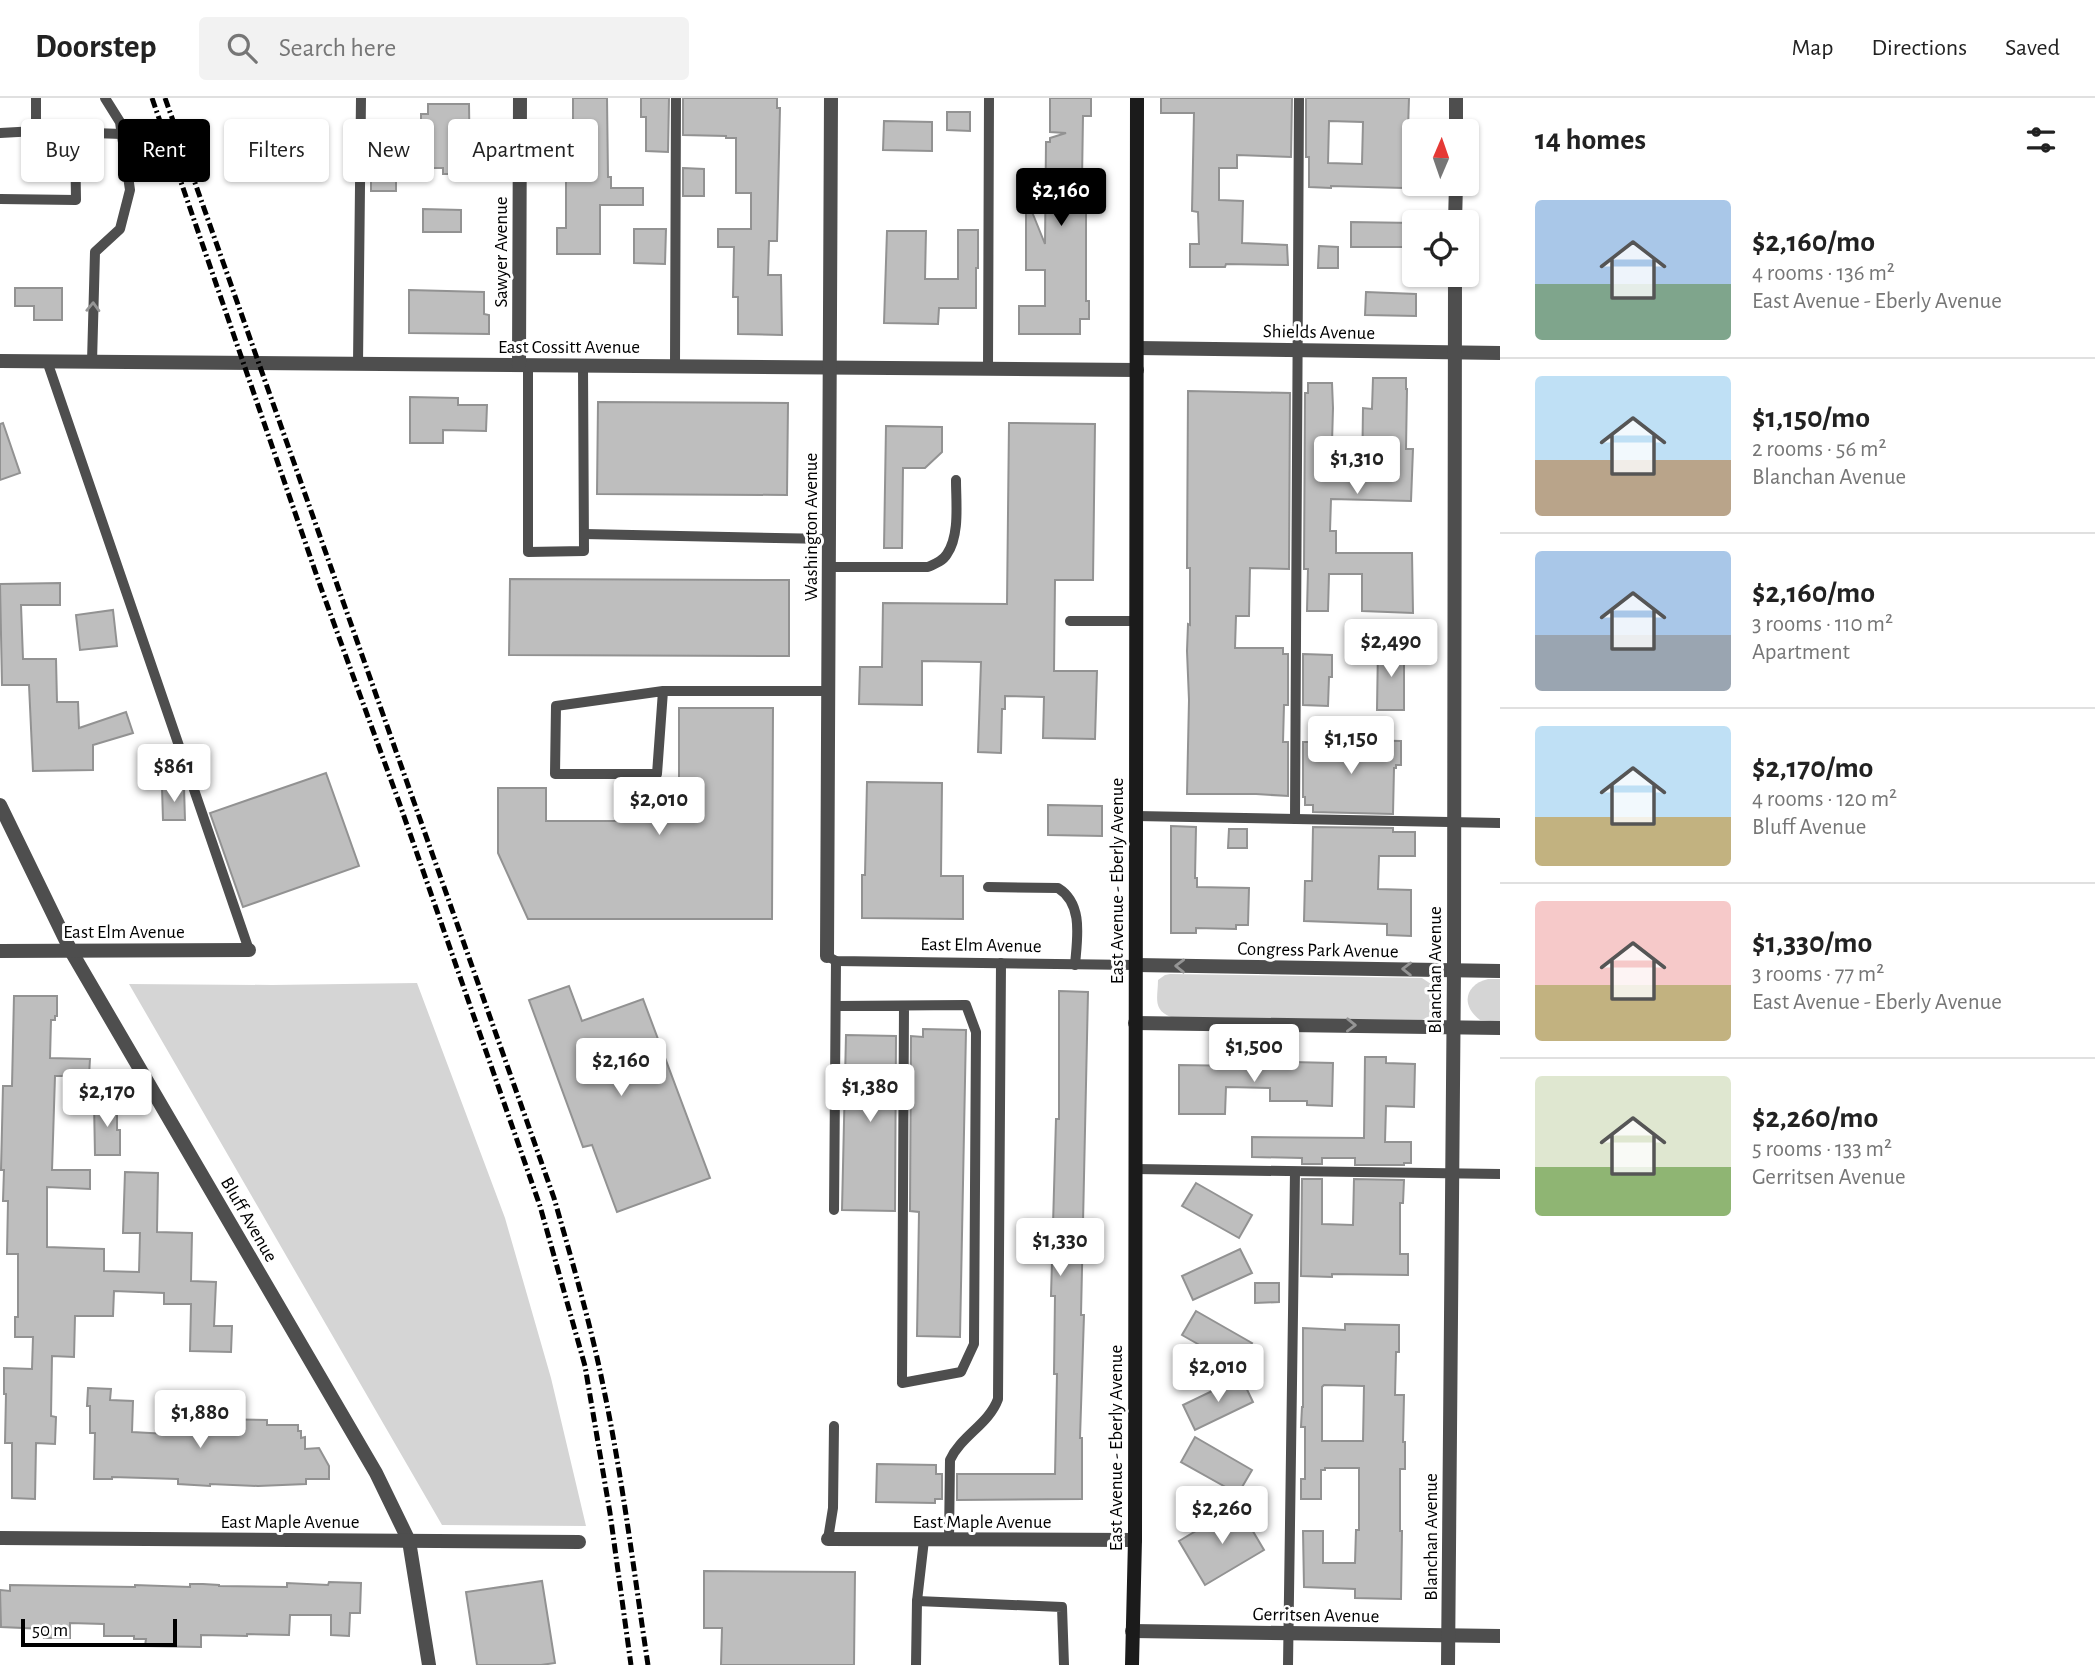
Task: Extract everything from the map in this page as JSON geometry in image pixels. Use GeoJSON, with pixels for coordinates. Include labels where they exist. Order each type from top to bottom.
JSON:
{"type":"FeatureCollection","features":[{"type":"Feature","properties":{"kind":"main road","name":"East Avenue - Eberly Avenue"},"geometry":{"type":"LineString","coordinates":[[1132,1665],[1135,1540],[1137,98]]}},
{"type":"Feature","properties":{"kind":"street","name":"Sawyer Avenue"},"geometry":{"type":"LineString","coordinates":[[520,98],[523,365]]}},
{"type":"Feature","properties":{"kind":"street","name":"Washington Avenue"},"geometry":{"type":"LineString","coordinates":[[831,98],[828,691],[831,959]]}},
{"type":"Feature","properties":{"kind":"street"},"geometry":{"type":"LineString","coordinates":[[1456,98],[1456,119]]}},
{"type":"Feature","properties":{"kind":"street","name":"Blanchan Avenue"},"geometry":{"type":"LineString","coordinates":[[1448,1665],[1454,970],[1455,287]]}},
{"type":"Feature","properties":{"kind":"street","name":"Shields Avenue"},"geometry":{"type":"LineString","coordinates":[[1137,348],[1500,353]]}},
{"type":"Feature","properties":{"kind":"street","name":"East Cossitt Avenue"},"geometry":{"type":"LineString","coordinates":[[0,361],[1138,370]]}},
{"type":"Feature","properties":{"kind":"street","name":"Bluff Avenue"},"geometry":{"type":"LineString","coordinates":[[0,805],[71,951],[376,1473],[409,1541],[429,1665]]}},
{"type":"Feature","properties":{"kind":"street","name":"East Elm Avenue"},"geometry":{"type":"LineString","coordinates":[[0,951],[249,950]]}},
{"type":"Feature","properties":{"kind":"street","name":"Congress Park Avenue"},"geometry":{"type":"LineString","coordinates":[[1136,965],[1500,971]]}},
{"type":"Feature","properties":{"kind":"street"},"geometry":{"type":"LineString","coordinates":[[1135,1023],[1500,1028]]}},
{"type":"Feature","properties":{"kind":"street","name":"East Maple Avenue"},"geometry":{"type":"LineString","coordinates":[[0,1538],[579,1542]]}},
{"type":"Feature","properties":{"kind":"street","name":"East Maple Avenue"},"geometry":{"type":"LineString","coordinates":[[828,1539],[1135,1540]]}},
{"type":"Feature","properties":{"kind":"street","name":"Gerritsen Avenue"},"geometry":{"type":"LineString","coordinates":[[1132,1631],[1500,1636]]}},
{"type":"Feature","properties":{"kind":"lane"},"geometry":{"type":"LineString","coordinates":[[36,98],[36,119]]}},
{"type":"Feature","properties":{"kind":"lane"},"geometry":{"type":"LineString","coordinates":[[106,98],[118,119]]}},
{"type":"Feature","properties":{"kind":"lane"},"geometry":{"type":"LineString","coordinates":[[358,364],[360,98]]}},
{"type":"Feature","properties":{"kind":"lane"},"geometry":{"type":"LineString","coordinates":[[675,366],[676,98]]}},
{"type":"Feature","properties":{"kind":"lane"},"geometry":{"type":"LineString","coordinates":[[988,369],[989,98]]}},
{"type":"Feature","properties":{"kind":"lane"},"geometry":{"type":"LineString","coordinates":[[1295,819],[1299,98]]}},
{"type":"Feature","properties":{"kind":"lane"},"geometry":{"type":"LineString","coordinates":[[0,133],[21,132]]}},
{"type":"Feature","properties":{"kind":"lane"},"geometry":{"type":"LineString","coordinates":[[0,199],[76,200],[76,182]]}},
{"type":"Feature","properties":{"kind":"lane"},"geometry":{"type":"LineString","coordinates":[[92,362],[95,252],[120,229],[130,190],[129,182]]}},
{"type":"Feature","properties":{"kind":"lane"},"geometry":{"type":"LineString","coordinates":[[47,361],[249,950]]}},
{"type":"Feature","properties":{"kind":"lane"},"geometry":{"type":"LineString","coordinates":[[523,365],[528,552],[584,551],[583,366]]}},
{"type":"Feature","properties":{"kind":"lane"},"geometry":{"type":"LineString","coordinates":[[829,567],[928,567],[941,561],[948,554],[955,530],[956,480]]}},
{"type":"Feature","properties":{"kind":"lane"},"geometry":{"type":"LineString","coordinates":[[584,534],[829,539]]}},
{"type":"Feature","properties":{"kind":"lane"},"geometry":{"type":"LineString","coordinates":[[1070,621],[1136,621]]}},
{"type":"Feature","properties":{"kind":"lane"},"geometry":{"type":"LineString","coordinates":[[663,691],[657,774],[555,774],[556,706],[663,691],[828,691]]}},
{"type":"Feature","properties":{"kind":"lane"},"geometry":{"type":"LineString","coordinates":[[1136,816],[1500,823]]}},
{"type":"Feature","properties":{"kind":"lane"},"geometry":{"type":"LineString","coordinates":[[988,887],[1058,888],[1067,894],[1076,916],[1075,965]]}},
{"type":"Feature","properties":{"kind":"lane"},"geometry":{"type":"LineString","coordinates":[[831,959],[836,1006],[834,1210]]}},
{"type":"Feature","properties":{"kind":"lane","name":"East Elm Avenue"},"geometry":{"type":"LineString","coordinates":[[831,959],[1136,965]]}},
{"type":"Feature","properties":{"kind":"lane"},"geometry":{"type":"LineString","coordinates":[[949,1540],[950,1460],[955,1449],[993,1412],[998,1399],[1001,963]]}},
{"type":"Feature","properties":{"kind":"lane"},"geometry":{"type":"LineString","coordinates":[[836,1006],[967,1005],[976,1032],[974,1344],[961,1372],[902,1383],[904,1006]]}},
{"type":"Feature","properties":{"kind":"lane"},"geometry":{"type":"LineString","coordinates":[[1135,1169],[1500,1174]]}},
{"type":"Feature","properties":{"kind":"lane"},"geometry":{"type":"LineString","coordinates":[[1288,1665],[1295,1171]]}},
{"type":"Feature","properties":{"kind":"lane"},"geometry":{"type":"LineString","coordinates":[[828,1539],[833,1508],[834,1426]]}},
{"type":"Feature","properties":{"kind":"lane"},"geometry":{"type":"LineString","coordinates":[[916,1665],[917,1601],[924,1540]]}},
{"type":"Feature","properties":{"kind":"lane"},"geometry":{"type":"LineString","coordinates":[[917,1601],[1062,1607],[1064,1665]]}},
{"type":"Feature","properties":{"kind":"shaded area"},"geometry":{"type":"Polygon","coordinates":[[[1170,974],[1422,978],[1434,986],[1439,1000],[1434,1014],[1422,1020],[1171,1017],[1161,1011],[1157,997],[1158,980],[1170,974]]]}},
{"type":"Feature","properties":{"kind":"shaded area"},"geometry":{"type":"Polygon","coordinates":[[[1488,979],[1500,979],[1500,1022],[1480,1020],[1470,1009],[1468,1002],[1468,996],[1474,986],[1488,979]]]}},
{"type":"Feature","properties":{"kind":"shaded area"},"geometry":{"type":"Polygon","coordinates":[[[417,983],[505,1218],[551,1378],[586,1526],[442,1525],[129,984],[417,983]]]}},
{"type":"Feature","properties":{"kind":"building"},"geometry":{"type":"Polygon","coordinates":[[[573,98],[607,98],[608,177],[611,177],[611,188],[643,188],[643,205],[600,205],[600,254],[557,254],[557,228],[566,228],[566,182],[598,182],[598,119],[573,119],[573,98]]]}},
{"type":"Feature","properties":{"kind":"building"},"geometry":{"type":"Polygon","coordinates":[[[641,98],[669,98],[668,152],[646,151],[646,117],[641,117],[641,98]]]}},
{"type":"Feature","properties":{"kind":"building"},"geometry":{"type":"Polygon","coordinates":[[[683,98],[777,98],[777,108],[780,108],[777,241],[769,241],[768,275],[781,275],[782,335],[738,334],[738,297],[733,297],[734,247],[718,247],[718,229],[751,229],[751,193],[736,193],[736,138],[683,135],[683,98]]]}},
{"type":"Feature","properties":{"kind":"building"},"geometry":{"type":"Polygon","coordinates":[[[1050,98],[1091,98],[1091,116],[1083,116],[1082,180],[1086,180],[1086,301],[1089,301],[1089,319],[1080,319],[1080,334],[1019,334],[1019,306],[1045,306],[1045,270],[1026,270],[1026,197],[1045,244],[1046,142],[1066,133],[1050,132],[1050,98]]]}},
{"type":"Feature","properties":{"kind":"building"},"geometry":{"type":"Polygon","coordinates":[[[1161,98],[1292,98],[1291,157],[1237,155],[1237,168],[1219,168],[1219,200],[1243,201],[1242,243],[1287,245],[1288,265],[1226,264],[1225,267],[1190,267],[1190,244],[1199,244],[1198,212],[1192,211],[1194,113],[1161,113],[1161,98]]]}},
{"type":"Feature","properties":{"kind":"building"},"geometry":{"type":"Polygon","coordinates":[[[1306,98],[1409,98],[1408,119],[1402,119],[1402,188],[1309,187],[1309,157],[1306,157],[1306,98]],[[1329,121],[1328,163],[1362,164],[1363,122],[1329,121]]]}},
{"type":"Feature","properties":{"kind":"building"},"geometry":{"type":"Polygon","coordinates":[[[428,104],[469,104],[469,119],[448,119],[448,174],[443,174],[443,168],[434,168],[434,119],[421,119],[421,114],[428,114],[428,104]]]}},
{"type":"Feature","properties":{"kind":"building"},"geometry":{"type":"Polygon","coordinates":[[[947,112],[970,112],[970,131],[947,130],[947,112]]]}},
{"type":"Feature","properties":{"kind":"building"},"geometry":{"type":"Polygon","coordinates":[[[884,121],[932,122],[932,151],[883,150],[884,121]]]}},
{"type":"Feature","properties":{"kind":"building"},"geometry":{"type":"Polygon","coordinates":[[[683,168],[704,169],[704,196],[683,196],[683,168]]]}},
{"type":"Feature","properties":{"kind":"building"},"geometry":{"type":"Polygon","coordinates":[[[371,182],[396,182],[396,191],[371,191],[371,182]]]}},
{"type":"Feature","properties":{"kind":"building"},"geometry":{"type":"Polygon","coordinates":[[[423,209],[461,210],[461,232],[423,232],[423,209]]]}},
{"type":"Feature","properties":{"kind":"building"},"geometry":{"type":"Polygon","coordinates":[[[1351,222],[1402,223],[1402,247],[1351,247],[1351,222]]]}},
{"type":"Feature","properties":{"kind":"building"},"geometry":{"type":"Polygon","coordinates":[[[634,229],[666,229],[665,264],[634,263],[634,229]]]}},
{"type":"Feature","properties":{"kind":"building"},"geometry":{"type":"Polygon","coordinates":[[[958,230],[978,230],[976,308],[939,308],[938,324],[884,323],[887,231],[926,231],[925,279],[958,279],[958,230]]]}},
{"type":"Feature","properties":{"kind":"building"},"geometry":{"type":"Polygon","coordinates":[[[1319,246],[1338,247],[1338,268],[1318,268],[1319,246]]]}},
{"type":"Feature","properties":{"kind":"building"},"geometry":{"type":"Polygon","coordinates":[[[15,288],[62,288],[62,320],[34,320],[34,306],[15,306],[15,288]]]}},
{"type":"Feature","properties":{"kind":"building"},"geometry":{"type":"Polygon","coordinates":[[[409,290],[484,292],[484,314],[489,315],[489,334],[409,333],[409,290]]]}},
{"type":"Feature","properties":{"kind":"building"},"geometry":{"type":"Polygon","coordinates":[[[1366,292],[1416,294],[1416,316],[1365,315],[1366,292]]]}},
{"type":"Feature","properties":{"kind":"building"},"geometry":{"type":"Polygon","coordinates":[[[1373,378],[1406,378],[1406,449],[1413,449],[1411,501],[1331,499],[1330,531],[1336,531],[1336,553],[1412,553],[1413,613],[1362,611],[1362,574],[1329,574],[1328,611],[1307,611],[1308,569],[1304,569],[1305,393],[1308,393],[1308,383],[1332,383],[1331,478],[1362,479],[1363,408],[1372,409],[1373,378]]]}},
{"type":"Feature","properties":{"kind":"building"},"geometry":{"type":"Polygon","coordinates":[[[1188,391],[1290,393],[1289,569],[1250,568],[1249,616],[1236,616],[1235,648],[1283,648],[1283,654],[1288,654],[1288,705],[1284,705],[1283,742],[1288,742],[1288,796],[1187,794],[1187,651],[1188,624],[1190,625],[1190,568],[1187,568],[1188,391]]]}},
{"type":"Feature","properties":{"kind":"building"},"geometry":{"type":"Polygon","coordinates":[[[410,397],[458,398],[458,405],[487,405],[486,431],[443,430],[443,443],[410,443],[410,397]]]}},
{"type":"Feature","properties":{"kind":"building"},"geometry":{"type":"Polygon","coordinates":[[[598,402],[788,403],[787,495],[597,494],[598,402]]]}},
{"type":"Feature","properties":{"kind":"building"},"geometry":{"type":"Polygon","coordinates":[[[3,423],[20,473],[0,480],[0,424],[3,423]]]}},
{"type":"Feature","properties":{"kind":"building"},"geometry":{"type":"Polygon","coordinates":[[[1009,423],[1095,424],[1093,580],[1055,580],[1054,671],[1097,671],[1095,739],[1043,738],[1044,697],[1005,696],[1001,753],[978,752],[981,662],[922,661],[922,705],[859,704],[860,667],[882,667],[883,603],[1007,604],[1009,423]]]}},
{"type":"Feature","properties":{"kind":"building"},"geometry":{"type":"Polygon","coordinates":[[[886,426],[942,427],[942,452],[925,468],[903,468],[902,548],[884,548],[886,426]]]}},
{"type":"Feature","properties":{"kind":"building"},"geometry":{"type":"Polygon","coordinates":[[[510,579],[789,580],[789,656],[509,655],[510,579]]]}},
{"type":"Feature","properties":{"kind":"building"},"geometry":{"type":"Polygon","coordinates":[[[60,583],[60,605],[21,605],[23,659],[56,659],[57,702],[78,702],[79,728],[126,712],[133,733],[93,745],[93,770],[33,771],[29,685],[2,685],[0,584],[60,583]]]}},
{"type":"Feature","properties":{"kind":"building"},"geometry":{"type":"Polygon","coordinates":[[[113,610],[117,646],[80,650],[76,615],[113,610]]]}},
{"type":"Feature","properties":{"kind":"building"},"geometry":{"type":"Polygon","coordinates":[[[1378,647],[1404,648],[1404,710],[1377,710],[1378,647]]]}},
{"type":"Feature","properties":{"kind":"building"},"geometry":{"type":"Polygon","coordinates":[[[1303,654],[1332,655],[1328,706],[1303,705],[1303,654]]]}},
{"type":"Feature","properties":{"kind":"building"},"geometry":{"type":"Polygon","coordinates":[[[679,708],[773,708],[772,919],[528,919],[498,853],[498,788],[546,788],[546,821],[679,821],[679,708]]]}},
{"type":"Feature","properties":{"kind":"building"},"geometry":{"type":"Polygon","coordinates":[[[1401,741],[1401,765],[1394,768],[1393,814],[1313,812],[1313,805],[1305,805],[1303,742],[1401,741]]]}},
{"type":"Feature","properties":{"kind":"building"},"geometry":{"type":"Polygon","coordinates":[[[326,773],[359,866],[243,907],[210,813],[326,773]]]}},
{"type":"Feature","properties":{"kind":"building"},"geometry":{"type":"Polygon","coordinates":[[[867,782],[942,783],[941,876],[963,876],[963,919],[862,918],[867,782]]]}},
{"type":"Feature","properties":{"kind":"building"},"geometry":{"type":"Polygon","coordinates":[[[162,787],[184,787],[185,820],[163,820],[162,787]]]}},
{"type":"Feature","properties":{"kind":"building"},"geometry":{"type":"Polygon","coordinates":[[[1048,805],[1102,806],[1102,836],[1048,835],[1048,805]]]}},
{"type":"Feature","properties":{"kind":"building"},"geometry":{"type":"Polygon","coordinates":[[[1171,826],[1196,827],[1197,887],[1249,888],[1248,925],[1236,925],[1236,929],[1196,928],[1196,933],[1171,933],[1171,826]]]}},
{"type":"Feature","properties":{"kind":"building"},"geometry":{"type":"Polygon","coordinates":[[[1313,827],[1393,828],[1393,832],[1415,832],[1415,856],[1379,856],[1378,889],[1411,890],[1411,936],[1387,935],[1387,924],[1304,921],[1305,881],[1312,881],[1313,827]]]}},
{"type":"Feature","properties":{"kind":"building"},"geometry":{"type":"Polygon","coordinates":[[[1229,829],[1247,829],[1247,848],[1228,848],[1229,829]]]}},
{"type":"Feature","properties":{"kind":"building"},"geometry":{"type":"Polygon","coordinates":[[[569,986],[582,1021],[643,999],[710,1178],[617,1212],[592,1145],[583,1147],[529,1000],[569,986]]]}},
{"type":"Feature","properties":{"kind":"building"},"geometry":{"type":"Polygon","coordinates":[[[1059,991],[1088,992],[1081,1315],[1084,1315],[1080,1438],[1082,1499],[957,1500],[957,1474],[1055,1474],[1057,1374],[1054,1374],[1055,1296],[1051,1296],[1056,1119],[1059,1119],[1059,991]]]}},
{"type":"Feature","properties":{"kind":"building"},"geometry":{"type":"Polygon","coordinates":[[[14,996],[57,996],[57,1016],[55,1020],[51,1020],[50,1058],[90,1059],[89,1076],[55,1076],[52,1170],[90,1170],[90,1189],[47,1187],[47,1247],[104,1249],[104,1271],[139,1272],[140,1233],[123,1233],[125,1172],[158,1173],[157,1232],[192,1233],[191,1281],[216,1282],[214,1326],[232,1326],[231,1352],[190,1351],[191,1304],[164,1304],[164,1293],[114,1291],[113,1316],[75,1316],[74,1357],[52,1356],[51,1416],[56,1417],[55,1444],[36,1443],[35,1499],[12,1498],[12,1443],[5,1443],[4,1368],[32,1369],[33,1337],[15,1337],[15,1317],[18,1317],[18,1254],[7,1254],[8,1201],[3,1201],[4,1170],[1,1170],[3,1086],[12,1086],[14,996]]]}},
{"type":"Feature","properties":{"kind":"building"},"geometry":{"type":"Polygon","coordinates":[[[923,1029],[966,1030],[960,1337],[917,1336],[919,1212],[910,1211],[911,1036],[923,1037],[923,1029]]]}},
{"type":"Feature","properties":{"kind":"building"},"geometry":{"type":"Polygon","coordinates":[[[846,1035],[896,1036],[895,1211],[842,1210],[846,1035]]]}},
{"type":"Feature","properties":{"kind":"building"},"geometry":{"type":"Polygon","coordinates":[[[1365,1057],[1386,1057],[1386,1063],[1415,1064],[1414,1107],[1386,1106],[1385,1142],[1411,1142],[1411,1163],[1355,1165],[1355,1158],[1322,1158],[1322,1164],[1302,1164],[1302,1158],[1252,1157],[1252,1137],[1364,1138],[1365,1057]]]}},
{"type":"Feature","properties":{"kind":"building"},"geometry":{"type":"Polygon","coordinates":[[[1244,1061],[1333,1063],[1332,1106],[1307,1105],[1307,1101],[1270,1101],[1270,1088],[1226,1087],[1225,1114],[1179,1114],[1179,1065],[1243,1066],[1244,1061]]]}},
{"type":"Feature","properties":{"kind":"building"},"geometry":{"type":"Polygon","coordinates":[[[94,1102],[117,1102],[120,1155],[95,1155],[94,1102]]]}},
{"type":"Feature","properties":{"kind":"building"},"geometry":{"type":"Polygon","coordinates":[[[1302,1179],[1322,1179],[1322,1224],[1353,1225],[1354,1179],[1404,1180],[1403,1203],[1400,1203],[1400,1254],[1408,1254],[1408,1275],[1301,1276],[1302,1179]]]}},
{"type":"Feature","properties":{"kind":"building"},"geometry":{"type":"Polygon","coordinates":[[[1196,1183],[1252,1215],[1239,1238],[1182,1206],[1196,1183]]]}},
{"type":"Feature","properties":{"kind":"building"},"geometry":{"type":"Polygon","coordinates":[[[1240,1249],[1252,1273],[1193,1300],[1182,1276],[1240,1249]]]}},
{"type":"Feature","properties":{"kind":"building"},"geometry":{"type":"Polygon","coordinates":[[[1255,1283],[1279,1283],[1279,1302],[1255,1303],[1255,1283]]]}},
{"type":"Feature","properties":{"kind":"building"},"geometry":{"type":"Polygon","coordinates":[[[1196,1311],[1252,1343],[1238,1367],[1182,1335],[1196,1311]]]}},
{"type":"Feature","properties":{"kind":"building"},"geometry":{"type":"Polygon","coordinates":[[[1345,1324],[1399,1325],[1395,1395],[1404,1395],[1405,1442],[1405,1469],[1400,1469],[1401,1599],[1355,1598],[1355,1589],[1304,1587],[1303,1531],[1323,1531],[1323,1563],[1355,1563],[1356,1530],[1359,1530],[1359,1468],[1321,1470],[1321,1499],[1301,1499],[1301,1479],[1305,1479],[1305,1427],[1301,1427],[1303,1328],[1345,1330],[1345,1324]],[[1364,1386],[1322,1387],[1322,1441],[1363,1441],[1364,1386]]]}},
{"type":"Feature","properties":{"kind":"building"},"geometry":{"type":"Polygon","coordinates":[[[1241,1377],[1253,1402],[1195,1430],[1183,1405],[1241,1377]]]}},
{"type":"Feature","properties":{"kind":"building"},"geometry":{"type":"Polygon","coordinates":[[[88,1388],[111,1389],[110,1400],[133,1401],[132,1432],[186,1435],[186,1430],[209,1430],[209,1419],[267,1420],[267,1425],[298,1425],[301,1438],[305,1437],[305,1449],[319,1448],[329,1466],[329,1479],[306,1479],[306,1484],[210,1486],[178,1484],[178,1479],[94,1479],[95,1433],[90,1433],[88,1388]]]}},
{"type":"Feature","properties":{"kind":"building"},"geometry":{"type":"Polygon","coordinates":[[[1195,1437],[1252,1470],[1238,1494],[1181,1462],[1195,1437]]]}},
{"type":"Feature","properties":{"kind":"building"},"geometry":{"type":"Polygon","coordinates":[[[877,1464],[936,1465],[936,1474],[942,1474],[942,1499],[935,1499],[935,1503],[876,1502],[877,1464]]]}},
{"type":"Feature","properties":{"kind":"building"},"geometry":{"type":"Polygon","coordinates":[[[1238,1506],[1264,1550],[1205,1585],[1179,1541],[1238,1506]]]}},
{"type":"Feature","properties":{"kind":"building"},"geometry":{"type":"Polygon","coordinates":[[[704,1571],[855,1572],[854,1665],[721,1665],[722,1628],[704,1628],[704,1571]]]}},
{"type":"Feature","properties":{"kind":"building"},"geometry":{"type":"Polygon","coordinates":[[[542,1581],[555,1663],[477,1665],[466,1592],[542,1581]]]}},
{"type":"Feature","properties":{"kind":"building"},"geometry":{"type":"Polygon","coordinates":[[[329,1582],[361,1583],[360,1613],[350,1613],[349,1636],[331,1635],[331,1615],[290,1615],[289,1635],[201,1635],[201,1647],[145,1646],[146,1639],[134,1639],[134,1636],[104,1636],[104,1624],[70,1623],[70,1638],[44,1638],[45,1629],[1,1627],[0,1590],[10,1591],[10,1585],[190,1587],[190,1584],[203,1584],[287,1587],[287,1583],[328,1585],[329,1582]]]}},
{"type":"Feature","properties":{"kind":"railway"},"geometry":{"type":"LineString","coordinates":[[152,98],[321,588],[540,1206],[585,1366],[610,1513],[631,1665]]}},
{"type":"Feature","properties":{"kind":"railway"},"geometry":{"type":"LineString","coordinates":[[165,98],[554,1198],[587,1317],[611,1424],[648,1665]]}}]}
